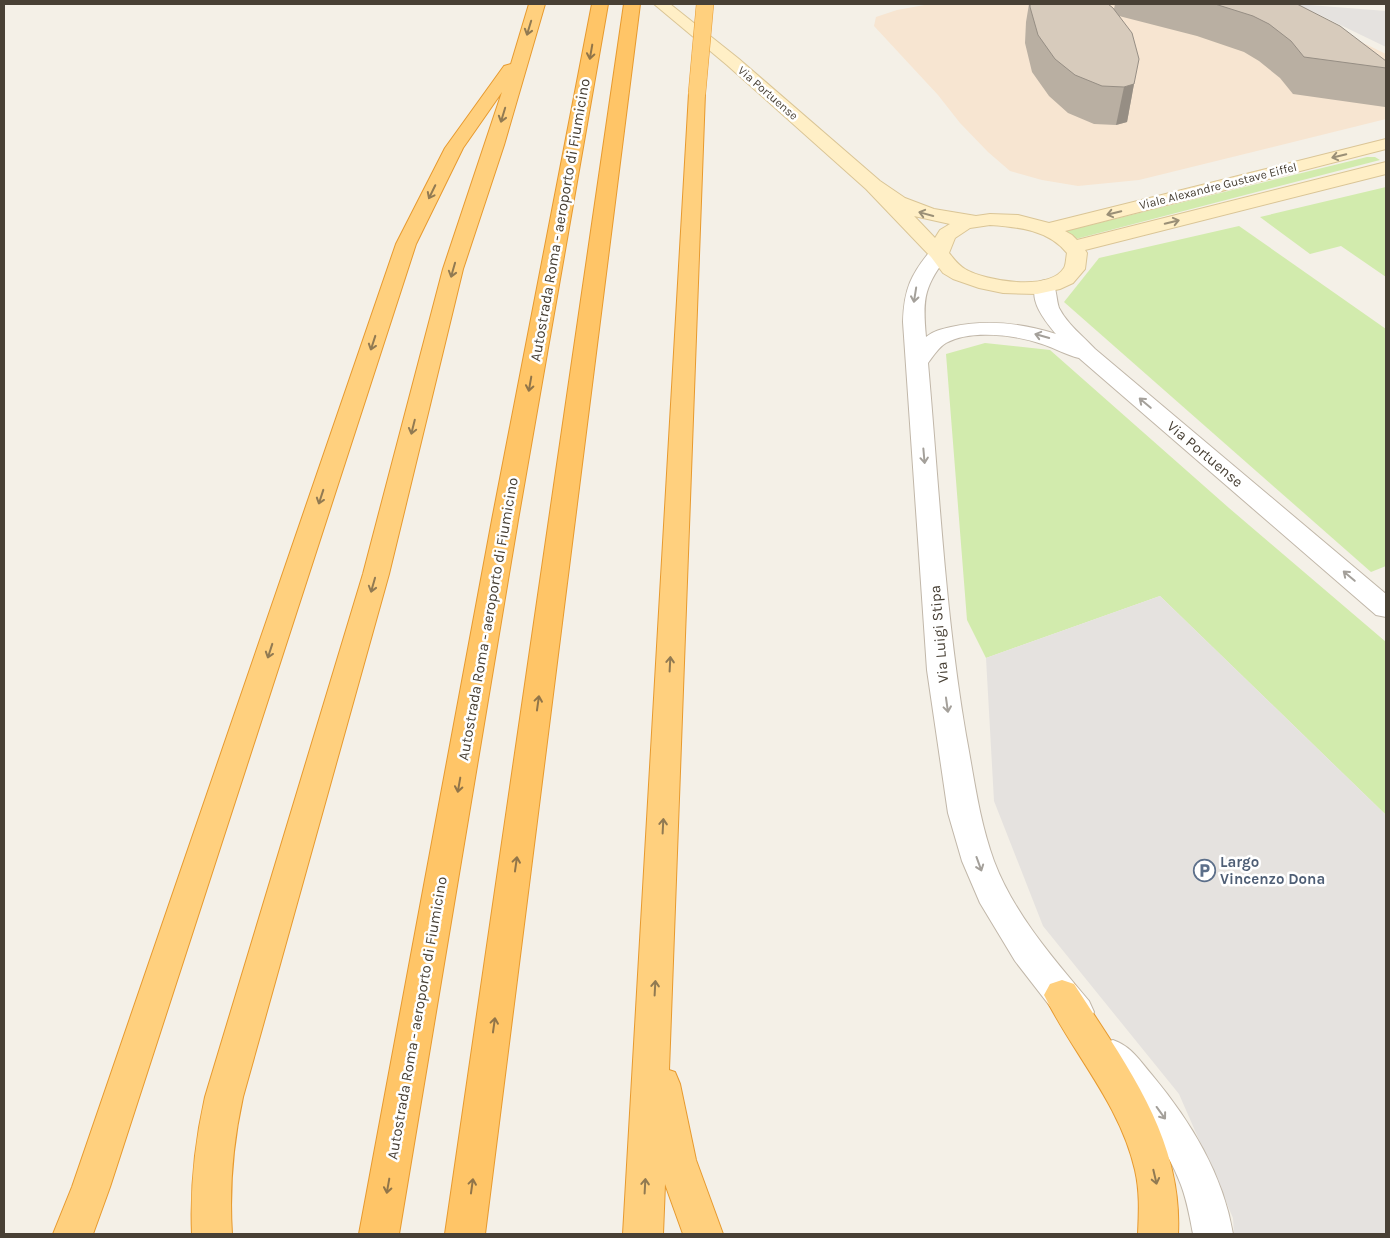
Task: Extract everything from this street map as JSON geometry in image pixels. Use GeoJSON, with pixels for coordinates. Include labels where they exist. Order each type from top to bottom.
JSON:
{"type":"FeatureCollection","features":[{"type":"Feature","properties":{"kind":"highway"},"geometry":{"type":"LineString","coordinates":[[212,1234],[210,1214],[216,1134],[224,1097],[376,574],[453,269],[494,145],[536,4]]}},
{"type":"Feature","properties":{"kind":"highway","name":"Autostrada Roma - aeroporto di Fiumicino"},"geometry":{"type":"LineString","coordinates":[[379,1234],[600,4]]}},
{"type":"Feature","properties":{"kind":"highway"},"geometry":{"type":"LineString","coordinates":[[643,1234],[697,93],[705,4]]}},
{"type":"Feature","properties":{"kind":"highway"},"geometry":{"type":"LineString","coordinates":[[465,1234],[632,5]]}},
{"type":"Feature","properties":{"kind":"highway"},"geometry":{"type":"LineString","coordinates":[[73,1234],[91,1187],[406,244],[454,148],[522,52]]}},
{"type":"Feature","properties":{"kind":"highway"},"geometry":{"type":"LineString","coordinates":[[1062,995],[1132,1110],[1145,1140],[1158,1190],[1160,1224],[1158,1234]]}},
{"type":"Feature","properties":{"kind":"highway"},"geometry":{"type":"LineString","coordinates":[[654,1023],[665,1109],[673,1148],[691,1205],[703,1234]]}},
{"type":"Feature","properties":{"kind":"highway"},"geometry":{"type":"LineString","coordinates":[[86,1234],[91,1187]]}},
{"type":"Feature","properties":{"kind":"main road","name":"Via Portuense"},"geometry":{"type":"LineString","coordinates":[[661,4],[733,62],[873,185],[939,253],[946,264],[959,274],[1000,288],[1016,288],[1045,286],[1063,280],[1075,270],[1078,259],[1074,247],[1064,237],[1049,229],[1031,223],[1012,220],[974,221],[938,217],[910,209],[873,185]]}},
{"type":"Feature","properties":{"kind":"main road","name":"Viale Alexandre Gustave Eiffel"},"geometry":{"type":"LineString","coordinates":[[1049,229],[1386,144]]}},
{"type":"Feature","properties":{"kind":"main road","name":"Viale Alexandre Gustave Eiffel"},"geometry":{"type":"LineString","coordinates":[[1074,247],[1386,168]]}},
{"type":"Feature","properties":{"kind":"main road","name":"Via Portuense"},"geometry":{"type":"LineString","coordinates":[[939,253],[940,243],[946,234],[958,226],[974,221]]}},
{"type":"Feature","properties":{"kind":"street","name":"Via Luigi Stipa"},"geometry":{"type":"LineString","coordinates":[[939,253],[922,274],[914,297],[914,322],[941,670],[964,813],[978,860],[997,903],[1027,951],[1157,1108],[1173,1131],[1200,1181],[1213,1234]]}},
{"type":"Feature","properties":{"kind":"street","name":"Via Portuense"},"geometry":{"type":"LineString","coordinates":[[1045,286],[1049,309],[1087,354],[1386,608]]}},
{"type":"Feature","properties":{"kind":"street"},"geometry":{"type":"LineString","coordinates":[[917,363],[937,339],[981,329],[1002,328],[1037,334],[1087,354]]}},
{"type":"Feature","properties":{"kind":"shaded area"},"geometry":{"type":"Polygon","coordinates":[[[930,4],[1283,4],[1386,54],[1386,119],[1139,180],[1078,186],[1042,180],[1010,171],[988,152],[874,26],[876,17],[897,10],[930,4]]]}},
{"type":"Feature","properties":{"kind":"shaded area"},"geometry":{"type":"Polygon","coordinates":[[[1297,4],[1386,11],[1386,47],[1297,4]]]}},
{"type":"Feature","properties":{"kind":"shaded area","name":"Largo Vincenzo Dona"},"geometry":{"type":"Polygon","coordinates":[[[1160,596],[1386,815],[1386,1234],[1234,1234],[1233,1218],[1179,1094],[1043,926],[994,801],[986,658],[1160,596]]]}},
{"type":"Feature","properties":{"kind":"green space"},"geometry":{"type":"Polygon","coordinates":[[[1367,157],[1375,157],[1380,160],[1072,240],[1062,232],[1367,157]]]}},
{"type":"Feature","properties":{"kind":"green space"},"geometry":{"type":"Polygon","coordinates":[[[1386,187],[1386,277],[1341,246],[1310,254],[1260,217],[1386,187]]]}},
{"type":"Feature","properties":{"kind":"green space"},"geometry":{"type":"Polygon","coordinates":[[[1239,226],[1386,329],[1386,566],[1371,572],[1064,302],[1099,258],[1239,226]]]}},
{"type":"Feature","properties":{"kind":"green space"},"geometry":{"type":"Polygon","coordinates":[[[985,343],[1050,350],[1229,508],[1386,642],[1386,815],[1160,596],[986,658],[967,620],[946,354],[985,343]]]}},
{"type":"Feature","properties":{"kind":"building"},"geometry":{"type":"Polygon","coordinates":[[[1030,4],[1108,4],[1132,33],[1139,59],[1134,84],[1124,87],[1102,86],[1075,75],[1055,59],[1038,35],[1030,4]]]}},
{"type":"Feature","properties":{"kind":"building"},"geometry":{"type":"Polygon","coordinates":[[[1215,4],[1297,4],[1340,26],[1386,61],[1386,68],[1304,57],[1291,41],[1269,24],[1253,16],[1215,4]]]}},
{"type":"Feature","properties":{"kind":"place","name":"Largo Vincenzo Dona"},"geometry":{"type":"Point","coordinates":[1204,871]}}]}
